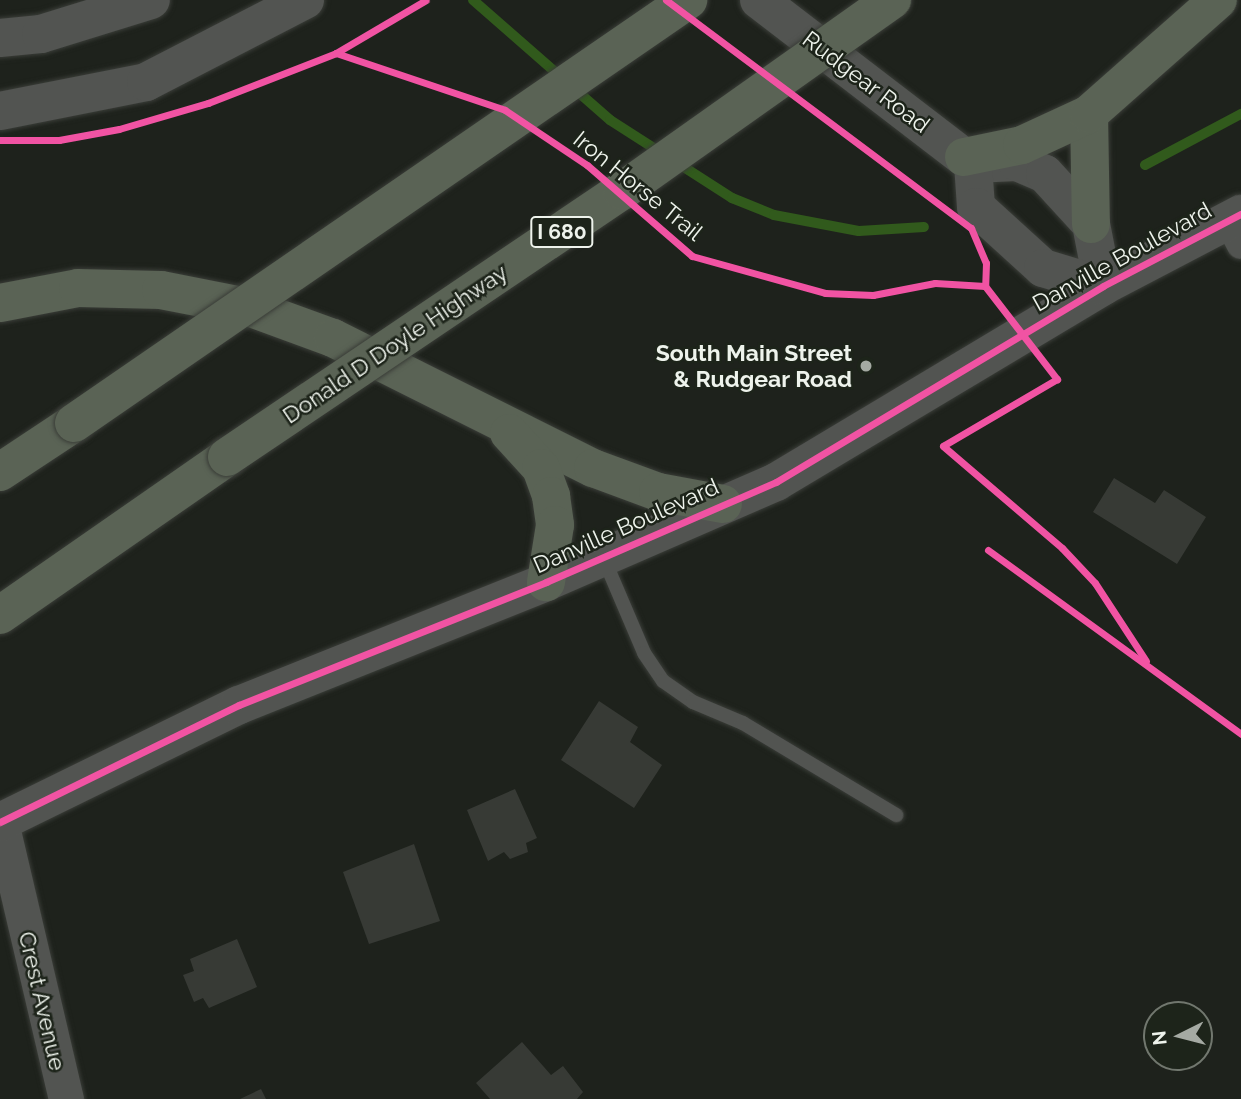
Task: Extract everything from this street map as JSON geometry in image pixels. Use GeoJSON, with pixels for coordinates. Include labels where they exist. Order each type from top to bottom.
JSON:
{"type":"FeatureCollection","features":[{"type":"Feature","properties":{"kind":"highway"},"geometry":{"type":"LineString","coordinates":[[0,472],[688,0]]}},
{"type":"Feature","properties":{"kind":"highway","name":"Donald D Doyle Highway"},"geometry":{"type":"LineString","coordinates":[[0,615],[227,457],[622,191],[892,0]]}},
{"type":"Feature","properties":{"kind":"highway"},"geometry":{"type":"LineString","coordinates":[[969,160],[1022,145],[1089,114],[1218,0]]}},
{"type":"Feature","properties":{"kind":"highway"},"geometry":{"type":"LineString","coordinates":[[1089,114],[1091,224]]}},
{"type":"Feature","properties":{"kind":"highway"},"geometry":{"type":"LineString","coordinates":[[0,303],[78,288],[161,290],[248,307],[333,338],[627,481],[723,504]]}},
{"type":"Feature","properties":{"kind":"highway"},"geometry":{"type":"LineString","coordinates":[[491,413],[541,468],[551,496],[555,525],[546,582]]}},
{"type":"Feature","properties":{"kind":"main road"},"geometry":{"type":"LineString","coordinates":[[0,38],[41,34],[151,0]]}},
{"type":"Feature","properties":{"kind":"main road"},"geometry":{"type":"LineString","coordinates":[[0,111],[146,82],[305,0]]}},
{"type":"Feature","properties":{"kind":"main road","name":"Rudgear Road"},"geometry":{"type":"LineString","coordinates":[[759,0],[969,160]]}},
{"type":"Feature","properties":{"kind":"main road"},"geometry":{"type":"LineString","coordinates":[[969,160],[1017,162],[1045,174],[1091,224],[1102,286],[1043,268],[976,207],[969,160]]}},
{"type":"Feature","properties":{"kind":"main road","name":"Danville Boulevard"},"geometry":{"type":"LineString","coordinates":[[0,822],[239,705],[546,582],[776,482],[1102,286],[1236,227]]}},
{"type":"Feature","properties":{"kind":"street","name":"Crest Avenue"},"geometry":{"type":"LineString","coordinates":[[0,822],[66,1099]]}},
{"type":"Feature","properties":{"kind":"lane"},"geometry":{"type":"LineString","coordinates":[[603,557],[644,653],[663,681],[693,702],[743,723],[896,815]]}},
{"type":"Feature","properties":{"kind":"building"},"geometry":{"type":"Polygon","coordinates":[[[1114,478],[1155,503],[1164,490],[1206,517],[1177,564],[1093,512],[1114,478]]]}},
{"type":"Feature","properties":{"kind":"building"},"geometry":{"type":"Polygon","coordinates":[[[599,701],[638,727],[630,742],[662,765],[634,808],[561,760],[599,701]]]}},
{"type":"Feature","properties":{"kind":"building"},"geometry":{"type":"Polygon","coordinates":[[[515,789],[537,838],[526,843],[528,852],[510,859],[504,852],[488,861],[467,810],[515,789]]]}},
{"type":"Feature","properties":{"kind":"building"},"geometry":{"type":"Polygon","coordinates":[[[414,844],[440,921],[369,944],[343,872],[414,844]]]}},
{"type":"Feature","properties":{"kind":"building"},"geometry":{"type":"Polygon","coordinates":[[[237,939],[257,987],[209,1008],[203,998],[194,1002],[183,975],[194,971],[190,959],[237,939]]]}},
{"type":"Feature","properties":{"kind":"building"},"geometry":{"type":"Polygon","coordinates":[[[522,1042],[551,1075],[563,1066],[583,1092],[577,1099],[490,1099],[476,1083],[522,1042]]]}},
{"type":"Feature","properties":{"kind":"building"},"geometry":{"type":"Polygon","coordinates":[[[261,1089],[266,1099],[240,1099],[261,1089]]]}},
{"type":"Feature","properties":{"kind":"waterway"},"geometry":{"type":"LineString","coordinates":[[473,0],[610,120],[663,154]]}},
{"type":"Feature","properties":{"kind":"waterway"},"geometry":{"type":"LineString","coordinates":[[1145,165],[1241,114]]}},
{"type":"Feature","properties":{"kind":"waterway"},"geometry":{"type":"LineString","coordinates":[[676,162],[732,198],[774,215],[859,231],[924,227]]}},
{"type":"Feature","properties":{"kind":"cycle path"},"geometry":{"type":"LineString","coordinates":[[336,53],[426,0]]}},
{"type":"Feature","properties":{"kind":"cycle path"},"geometry":{"type":"LineString","coordinates":[[666,0],[971,228],[986,263],[985,286],[1057,379],[943,446],[1062,548],[1095,583],[1146,661]]}},
{"type":"Feature","properties":{"kind":"cycle path","name":"Iron Horse Trail"},"geometry":{"type":"LineString","coordinates":[[0,140],[59,140],[119,129],[208,103],[336,53],[505,110],[587,165],[692,256],[825,293],[873,295],[935,283],[985,286]]}},
{"type":"Feature","properties":{"kind":"cycle path"},"geometry":{"type":"LineString","coordinates":[[0,822],[239,705],[546,582],[776,482],[1103,286],[1241,214]]}},
{"type":"Feature","properties":{"kind":"cycle path"},"geometry":{"type":"LineString","coordinates":[[988,550],[1241,734]]}},
{"type":"Feature","properties":{"kind":"place","name":"South Main Street & Rudgear Road"},"geometry":{"type":"Point","coordinates":[866,366]}}]}
